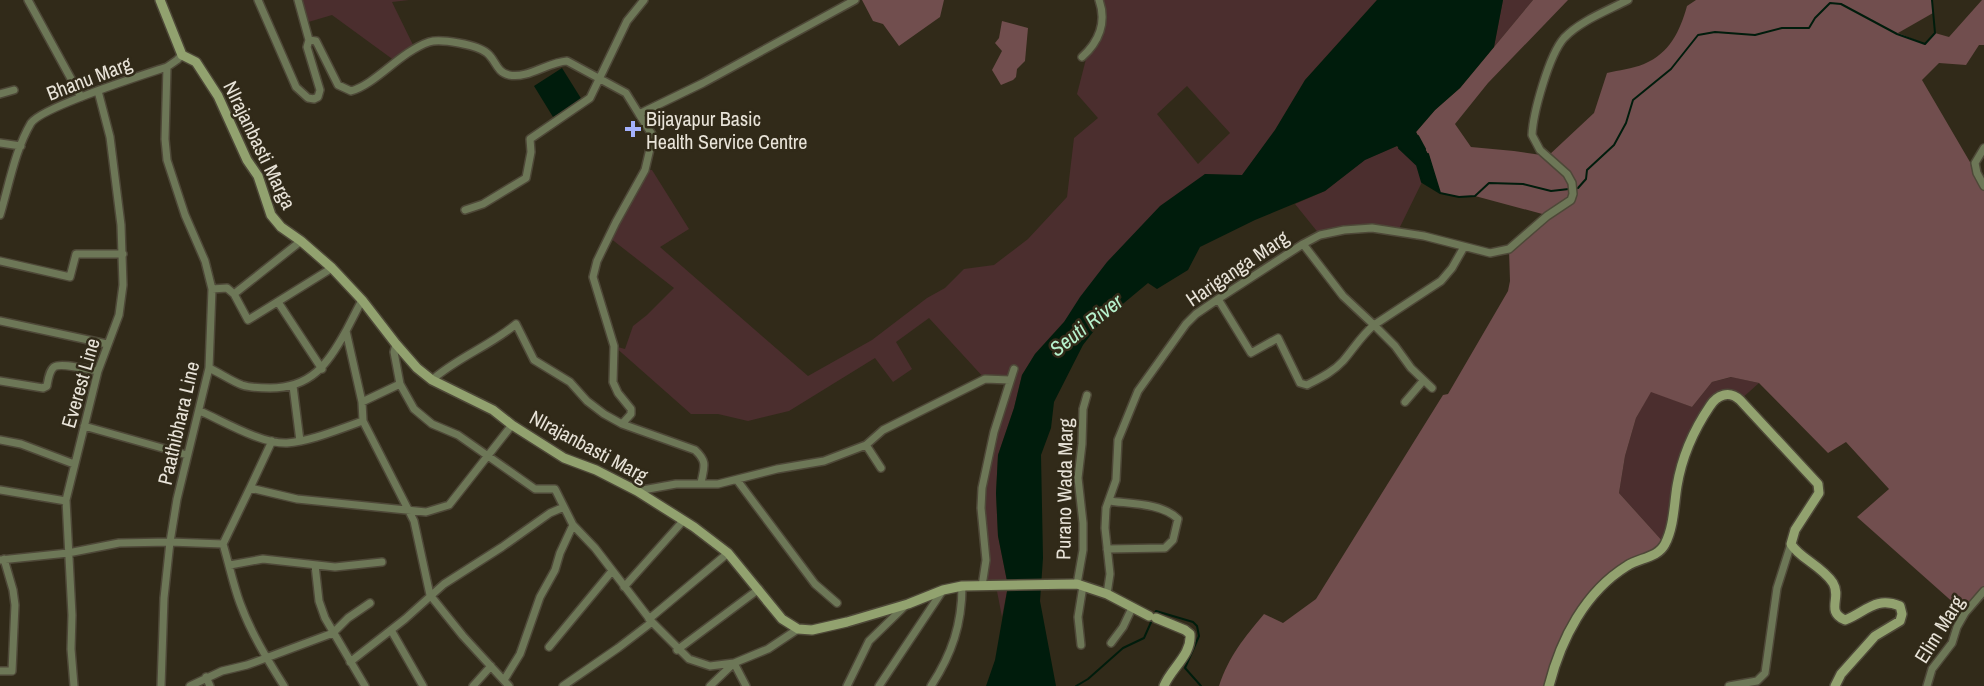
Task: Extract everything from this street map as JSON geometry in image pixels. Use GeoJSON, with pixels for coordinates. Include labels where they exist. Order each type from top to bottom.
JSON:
{"type":"FeatureCollection","features":[{"type":"Feature","properties":{"kind":"street"},"geometry":{"type":"LineString","coordinates":[[28,0],[81,97]]}},
{"type":"Feature","properties":{"kind":"street"},"geometry":{"type":"LineString","coordinates":[[160,0],[182,55]]}},
{"type":"Feature","properties":{"kind":"street"},"geometry":{"type":"LineString","coordinates":[[258,0],[297,87],[303,94],[314,99],[318,97],[320,90],[307,47],[309,40],[298,0]]}},
{"type":"Feature","properties":{"kind":"street"},"geometry":{"type":"LineString","coordinates":[[465,210],[483,204],[526,178],[531,152],[530,139],[590,98],[627,21],[644,0]]}},
{"type":"Feature","properties":{"kind":"street"},"geometry":{"type":"LineString","coordinates":[[639,114],[703,83],[855,0]]}},
{"type":"Feature","properties":{"kind":"street"},"geometry":{"type":"LineString","coordinates":[[1082,57],[1098,38],[1101,29],[1102,15],[1099,0]]}},
{"type":"Feature","properties":{"kind":"street","name":"Hariganga Marg"},"geometry":{"type":"LineString","coordinates":[[1107,594],[1110,574],[1105,528],[1106,508],[1116,480],[1118,440],[1138,391],[1186,324],[1218,299],[1303,243],[1320,235],[1372,228],[1424,236],[1490,253],[1509,249],[1547,216],[1571,200],[1574,194],[1567,174],[1540,150],[1532,135],[1532,124],[1557,48],[1564,38],[1594,18],[1628,0]]}},
{"type":"Feature","properties":{"kind":"street"},"geometry":{"type":"LineString","coordinates":[[309,40],[316,42],[338,85],[351,91],[362,88],[394,62],[430,42],[444,41],[485,50],[501,72],[511,75],[520,75],[556,61],[567,61],[626,93],[653,136],[645,170],[597,261],[593,277],[614,346],[613,382],[618,393],[631,409],[631,414],[622,424]]}},
{"type":"Feature","properties":{"kind":"street","name":"Bhanu Marg"},"geometry":{"type":"LineString","coordinates":[[0,215],[21,146],[32,122],[39,116],[81,97],[166,67],[182,55]]}},
{"type":"Feature","properties":{"kind":"street","name":"NIrajanbasti Marga"},"geometry":{"type":"LineString","coordinates":[[182,55],[196,62],[218,96],[247,160],[258,176],[271,215],[281,227],[332,268],[362,300]]}},
{"type":"Feature","properties":{"kind":"street","name":"Paathibhara Line"},"geometry":{"type":"LineString","coordinates":[[161,686],[164,598],[170,542],[209,368],[212,289],[205,261],[184,215],[167,159],[166,67]]}},
{"type":"Feature","properties":{"kind":"street"},"geometry":{"type":"LineString","coordinates":[[0,93],[14,90]]}},
{"type":"Feature","properties":{"kind":"street","name":"Everest Line"},"geometry":{"type":"LineString","coordinates":[[74,686],[70,649],[72,615],[66,501],[98,371],[119,315],[123,285],[123,254],[110,137],[98,91]]}},
{"type":"Feature","properties":{"kind":"street"},"geometry":{"type":"LineString","coordinates":[[0,143],[21,146]]}},
{"type":"Feature","properties":{"kind":"street"},"geometry":{"type":"LineString","coordinates":[[1984,148],[1975,163],[1977,174],[1984,186]]}},
{"type":"Feature","properties":{"kind":"street"},"geometry":{"type":"LineString","coordinates":[[234,294],[301,241]]}},
{"type":"Feature","properties":{"kind":"street"},"geometry":{"type":"LineString","coordinates":[[1303,243],[1343,296],[1395,346],[1423,381],[1432,388]]}},
{"type":"Feature","properties":{"kind":"street"},"geometry":{"type":"LineString","coordinates":[[1218,299],[1251,353],[1278,338],[1300,383],[1307,385],[1324,376],[1341,362],[1374,325],[1441,281],[1452,268],[1464,247]]}},
{"type":"Feature","properties":{"kind":"street"},"geometry":{"type":"LineString","coordinates":[[0,261],[70,277],[76,254],[123,254]]}},
{"type":"Feature","properties":{"kind":"street"},"geometry":{"type":"LineString","coordinates":[[212,289],[227,288],[234,294],[248,320],[332,268]]}},
{"type":"Feature","properties":{"kind":"street"},"geometry":{"type":"LineString","coordinates":[[209,368],[242,385],[260,388],[293,386],[322,369],[333,355],[362,300]]}},
{"type":"Feature","properties":{"kind":"street","name":"NIrajanbasti Marg"},"geometry":{"type":"LineString","coordinates":[[362,300],[396,344],[417,368],[432,380],[493,410],[564,458],[596,470],[637,491],[683,521],[728,553],[782,619],[798,629]]}},
{"type":"Feature","properties":{"kind":"street"},"geometry":{"type":"LineString","coordinates":[[278,302],[322,369]]}},
{"type":"Feature","properties":{"kind":"street"},"geometry":{"type":"LineString","coordinates":[[0,321],[107,344]]}},
{"type":"Feature","properties":{"kind":"street"},"geometry":{"type":"LineString","coordinates":[[432,380],[457,361],[499,338],[516,324],[534,360],[570,382],[587,400],[622,424],[695,450],[703,457],[705,465],[701,483]]}},
{"type":"Feature","properties":{"kind":"street"},"geometry":{"type":"LineString","coordinates":[[346,331],[362,402],[363,421],[414,521],[430,595],[463,636],[507,683],[540,597],[555,570],[573,525]]}},
{"type":"Feature","properties":{"kind":"street"},"geometry":{"type":"LineString","coordinates":[[396,344],[394,352],[400,384],[414,409],[432,424],[458,435],[535,489],[555,489],[573,525],[595,548],[650,620],[677,650],[689,659],[710,666],[734,663],[768,649],[798,629],[813,630],[847,622],[908,604],[943,590],[962,586],[1075,584],[1107,594],[1190,634],[1191,640],[1187,652],[1164,686]]}},
{"type":"Feature","properties":{"kind":"street"},"geometry":{"type":"LineString","coordinates":[[0,381],[43,388],[47,386],[51,371],[55,366],[61,364],[98,371]]}},
{"type":"Feature","properties":{"kind":"street"},"geometry":{"type":"LineString","coordinates":[[982,586],[986,560],[981,508],[982,488],[994,432],[1014,369]]}},
{"type":"Feature","properties":{"kind":"street"},"geometry":{"type":"LineString","coordinates":[[637,491],[676,484],[718,484],[777,469],[824,461],[866,445],[884,430],[965,387],[985,379],[1010,380]]}},
{"type":"Feature","properties":{"kind":"street"},"geometry":{"type":"LineString","coordinates":[[1405,402],[1423,381]]}},
{"type":"Feature","properties":{"kind":"street"},"geometry":{"type":"LineString","coordinates":[[362,402],[400,384]]}},
{"type":"Feature","properties":{"kind":"street"},"geometry":{"type":"LineString","coordinates":[[293,386],[300,441]]}},
{"type":"Feature","properties":{"kind":"street"},"geometry":{"type":"LineString","coordinates":[[1550,686],[1553,670],[1572,626],[1584,607],[1612,576],[1630,564],[1658,553],[1665,544],[1671,526],[1688,442],[1713,402],[1724,394],[1736,396],[1740,400],[1818,484],[1819,493],[1795,530],[1777,588],[1765,674],[1757,681],[1729,686]]}},
{"type":"Feature","properties":{"kind":"street","name":"Purano Wada Marg"},"geometry":{"type":"LineString","coordinates":[[1082,645],[1075,584],[1083,550],[1083,523],[1078,478],[1083,409],[1087,395]]}},
{"type":"Feature","properties":{"kind":"street"},"geometry":{"type":"LineString","coordinates":[[200,411],[272,441],[285,443],[300,441],[363,421]]}},
{"type":"Feature","properties":{"kind":"street"},"geometry":{"type":"LineString","coordinates":[[250,488],[297,499],[426,512],[449,505],[512,425]]}},
{"type":"Feature","properties":{"kind":"street"},"geometry":{"type":"LineString","coordinates":[[84,426],[188,454]]}},
{"type":"Feature","properties":{"kind":"street"},"geometry":{"type":"LineString","coordinates":[[0,440],[21,444],[74,464]]}},
{"type":"Feature","properties":{"kind":"street"},"geometry":{"type":"LineString","coordinates":[[272,441],[223,544],[240,604],[266,658],[284,686]]}},
{"type":"Feature","properties":{"kind":"street"},"geometry":{"type":"LineString","coordinates":[[866,445],[882,468]]}},
{"type":"Feature","properties":{"kind":"street"},"geometry":{"type":"LineString","coordinates":[[737,480],[815,584],[837,603]]}},
{"type":"Feature","properties":{"kind":"street"},"geometry":{"type":"LineString","coordinates":[[0,490],[66,501]]}},
{"type":"Feature","properties":{"kind":"street"},"geometry":{"type":"LineString","coordinates":[[1107,549],[1165,548],[1173,540],[1178,519],[1172,513],[1154,508],[1109,501]]}},
{"type":"Feature","properties":{"kind":"street"},"geometry":{"type":"LineString","coordinates":[[350,662],[430,595],[550,513],[564,507]]}},
{"type":"Feature","properties":{"kind":"street"},"geometry":{"type":"LineString","coordinates":[[624,586],[683,521]]}},
{"type":"Feature","properties":{"kind":"street"},"geometry":{"type":"LineString","coordinates":[[0,671],[12,670],[15,605],[13,590],[2,560],[119,543],[223,544]]}},
{"type":"Feature","properties":{"kind":"street"},"geometry":{"type":"LineString","coordinates":[[1791,544],[1819,567],[1836,589],[1834,608],[1838,616],[1845,620],[1855,616],[1866,607],[1890,602],[1899,606],[1902,614],[1900,621],[1875,636],[1856,656],[1840,674],[1835,686]]}},
{"type":"Feature","properties":{"kind":"street"},"geometry":{"type":"LineString","coordinates":[[563,686],[618,648],[728,553]]}},
{"type":"Feature","properties":{"kind":"street"},"geometry":{"type":"LineString","coordinates":[[230,565],[263,559],[335,567],[382,562]]}},
{"type":"Feature","properties":{"kind":"street"},"geometry":{"type":"LineString","coordinates":[[315,565],[320,601],[333,633],[365,686]]}},
{"type":"Feature","properties":{"kind":"street"},"geometry":{"type":"LineString","coordinates":[[549,647],[612,571]]}},
{"type":"Feature","properties":{"kind":"street"},"geometry":{"type":"LineString","coordinates":[[931,686],[942,669],[959,627],[962,586]]}},
{"type":"Feature","properties":{"kind":"street"},"geometry":{"type":"LineString","coordinates":[[677,650],[759,589]]}},
{"type":"Feature","properties":{"kind":"street"},"geometry":{"type":"LineString","coordinates":[[879,686],[943,590]]}},
{"type":"Feature","properties":{"kind":"street","name":"Elim Marg"},"geometry":{"type":"LineString","coordinates":[[1926,686],[1932,669],[1952,643],[1965,613],[1984,591]]}},
{"type":"Feature","properties":{"kind":"street"},"geometry":{"type":"LineString","coordinates":[[190,686],[206,677],[333,633],[348,618],[370,603]]}},
{"type":"Feature","properties":{"kind":"street"},"geometry":{"type":"LineString","coordinates":[[847,686],[869,642],[908,604]]}},
{"type":"Feature","properties":{"kind":"street"},"geometry":{"type":"LineString","coordinates":[[1111,643],[1123,627],[1132,608]]}},
{"type":"Feature","properties":{"kind":"street"},"geometry":{"type":"LineString","coordinates":[[391,630],[423,686]]}},
{"type":"Feature","properties":{"kind":"street"},"geometry":{"type":"LineString","coordinates":[[710,686],[734,663]]}},
{"type":"Feature","properties":{"kind":"street"},"geometry":{"type":"LineString","coordinates":[[734,663],[746,686]]}},
{"type":"Feature","properties":{"kind":"street"},"geometry":{"type":"LineString","coordinates":[[473,686],[491,666]]}},
{"type":"Feature","properties":{"kind":"street"},"geometry":{"type":"LineString","coordinates":[[206,677],[210,686]]}},
{"type":"Feature","properties":{"kind":"shaded area"},"geometry":{"type":"Polygon","coordinates":[[[298,0],[409,0],[392,2],[415,49],[395,61],[332,15],[305,23],[298,0]]]}},
{"type":"Feature","properties":{"kind":"shaded area"},"geometry":{"type":"Polygon","coordinates":[[[862,0],[944,0],[940,17],[899,46],[883,24],[873,21],[862,0]]]}},
{"type":"Feature","properties":{"kind":"shaded area"},"geometry":{"type":"Polygon","coordinates":[[[1099,0],[1377,0],[1305,80],[1275,130],[1242,176],[1205,174],[1064,322],[1035,354],[1022,375],[1014,408],[998,455],[996,493],[998,536],[1008,586],[1002,617],[996,586],[982,586],[986,560],[982,488],[1010,380],[985,379],[929,318],[896,342],[912,369],[893,382],[875,358],[789,411],[748,421],[718,414],[691,414],[614,346],[625,349],[633,326],[674,288],[610,238],[645,170],[652,170],[689,229],[660,247],[808,376],[872,340],[927,298],[945,288],[964,269],[994,265],[1028,239],[1067,197],[1074,138],[1098,118],[1077,94],[1086,59],[1082,57],[1101,29],[1099,0]],[[1187,86],[1157,114],[1198,164],[1230,133],[1187,86]]]}},
{"type":"Feature","properties":{"kind":"shaded area"},"geometry":{"type":"Polygon","coordinates":[[[1503,0],[1533,0],[1494,47],[1503,0]]]}},
{"type":"Feature","properties":{"kind":"shaded area"},"geometry":{"type":"Polygon","coordinates":[[[1533,0],[1568,0],[1488,83],[1455,124],[1471,147],[1548,156],[1594,113],[1607,73],[1639,66],[1661,54],[1673,40],[1687,6],[1696,0],[1932,0],[1933,13],[1898,33],[1925,44],[1935,33],[1949,37],[1984,0],[1984,45],[1979,45],[1966,65],[1939,63],[1922,80],[1984,186],[1984,590],[1965,613],[1857,517],[1889,489],[1846,442],[1828,453],[1759,383],[1731,377],[1712,382],[1692,407],[1651,392],[1636,418],[1625,456],[1619,493],[1665,544],[1630,564],[1584,607],[1549,686],[1219,686],[1232,656],[1264,614],[1283,623],[1316,599],[1443,395],[1448,394],[1508,291],[1509,249],[1546,215],[1475,196],[1459,197],[1440,193],[1429,156],[1416,132],[1435,110],[1460,88],[1533,0]]]}},
{"type":"Feature","properties":{"kind":"shaded area"},"geometry":{"type":"Polygon","coordinates":[[[1002,21],[1028,28],[1025,61],[1017,69],[1013,80],[1001,85],[992,70],[1002,51],[995,43],[999,38],[1002,21]]]}},
{"type":"Feature","properties":{"kind":"shaded area"},"geometry":{"type":"Polygon","coordinates":[[[1397,146],[1417,165],[1422,182],[1398,231],[1371,228],[1320,235],[1295,204],[1325,191],[1364,160],[1397,146]]]}},
{"type":"Feature","properties":{"kind":"shaded area"},"geometry":{"type":"Polygon","coordinates":[[[1732,377],[1759,383],[1740,400],[1724,394],[1688,442],[1665,544],[1619,493],[1625,456],[1636,418],[1651,391],[1692,407],[1712,382],[1732,377]]]}},
{"type":"Feature","properties":{"kind":"water","name":"Seuti River"},"geometry":{"type":"Polygon","coordinates":[[[1377,0],[1503,0],[1494,47],[1460,88],[1435,110],[1416,132],[1429,156],[1440,193],[1422,182],[1417,165],[1397,146],[1365,160],[1325,191],[1255,220],[1200,247],[1188,270],[1157,289],[1148,283],[1100,323],[1083,345],[1054,402],[1051,428],[1041,455],[1043,558],[1040,601],[1056,686],[986,686],[995,660],[1008,586],[998,536],[996,493],[998,455],[1014,408],[1022,375],[1035,354],[1064,322],[1107,262],[1160,206],[1205,174],[1242,175],[1275,130],[1305,80],[1377,0]]]}},
{"type":"Feature","properties":{"kind":"water"},"geometry":{"type":"Polygon","coordinates":[[[562,68],[582,100],[553,117],[534,86],[562,68]]]}},
{"type":"Feature","properties":{"kind":"waterway"},"geometry":{"type":"LineString","coordinates":[[1428,154],[1440,193],[1459,197],[1475,196],[1489,183],[1523,184],[1551,191],[1578,188],[1586,179],[1587,170],[1614,145],[1626,123],[1633,100],[1671,69],[1698,35],[1715,32],[1755,35],[1782,28],[1809,28],[1815,18],[1830,3],[1841,4],[1897,34],[1925,44],[1935,33],[1932,0]]}},
{"type":"Feature","properties":{"kind":"waterway"},"geometry":{"type":"LineString","coordinates":[[1418,136],[1425,149]]}},
{"type":"Feature","properties":{"kind":"waterway"},"geometry":{"type":"LineString","coordinates":[[1399,148],[1417,165],[1422,182],[1440,193]]}},
{"type":"Feature","properties":{"kind":"waterway"},"geometry":{"type":"LineString","coordinates":[[1076,686],[1088,679],[1123,648],[1144,638],[1156,611],[1193,622],[1197,626],[1199,636],[1185,668],[1201,686]]}},
{"type":"Feature","properties":{"kind":"place","name":"Bijayapur Basic Health Service Centre"},"geometry":{"type":"Point","coordinates":[633,129]}}]}
